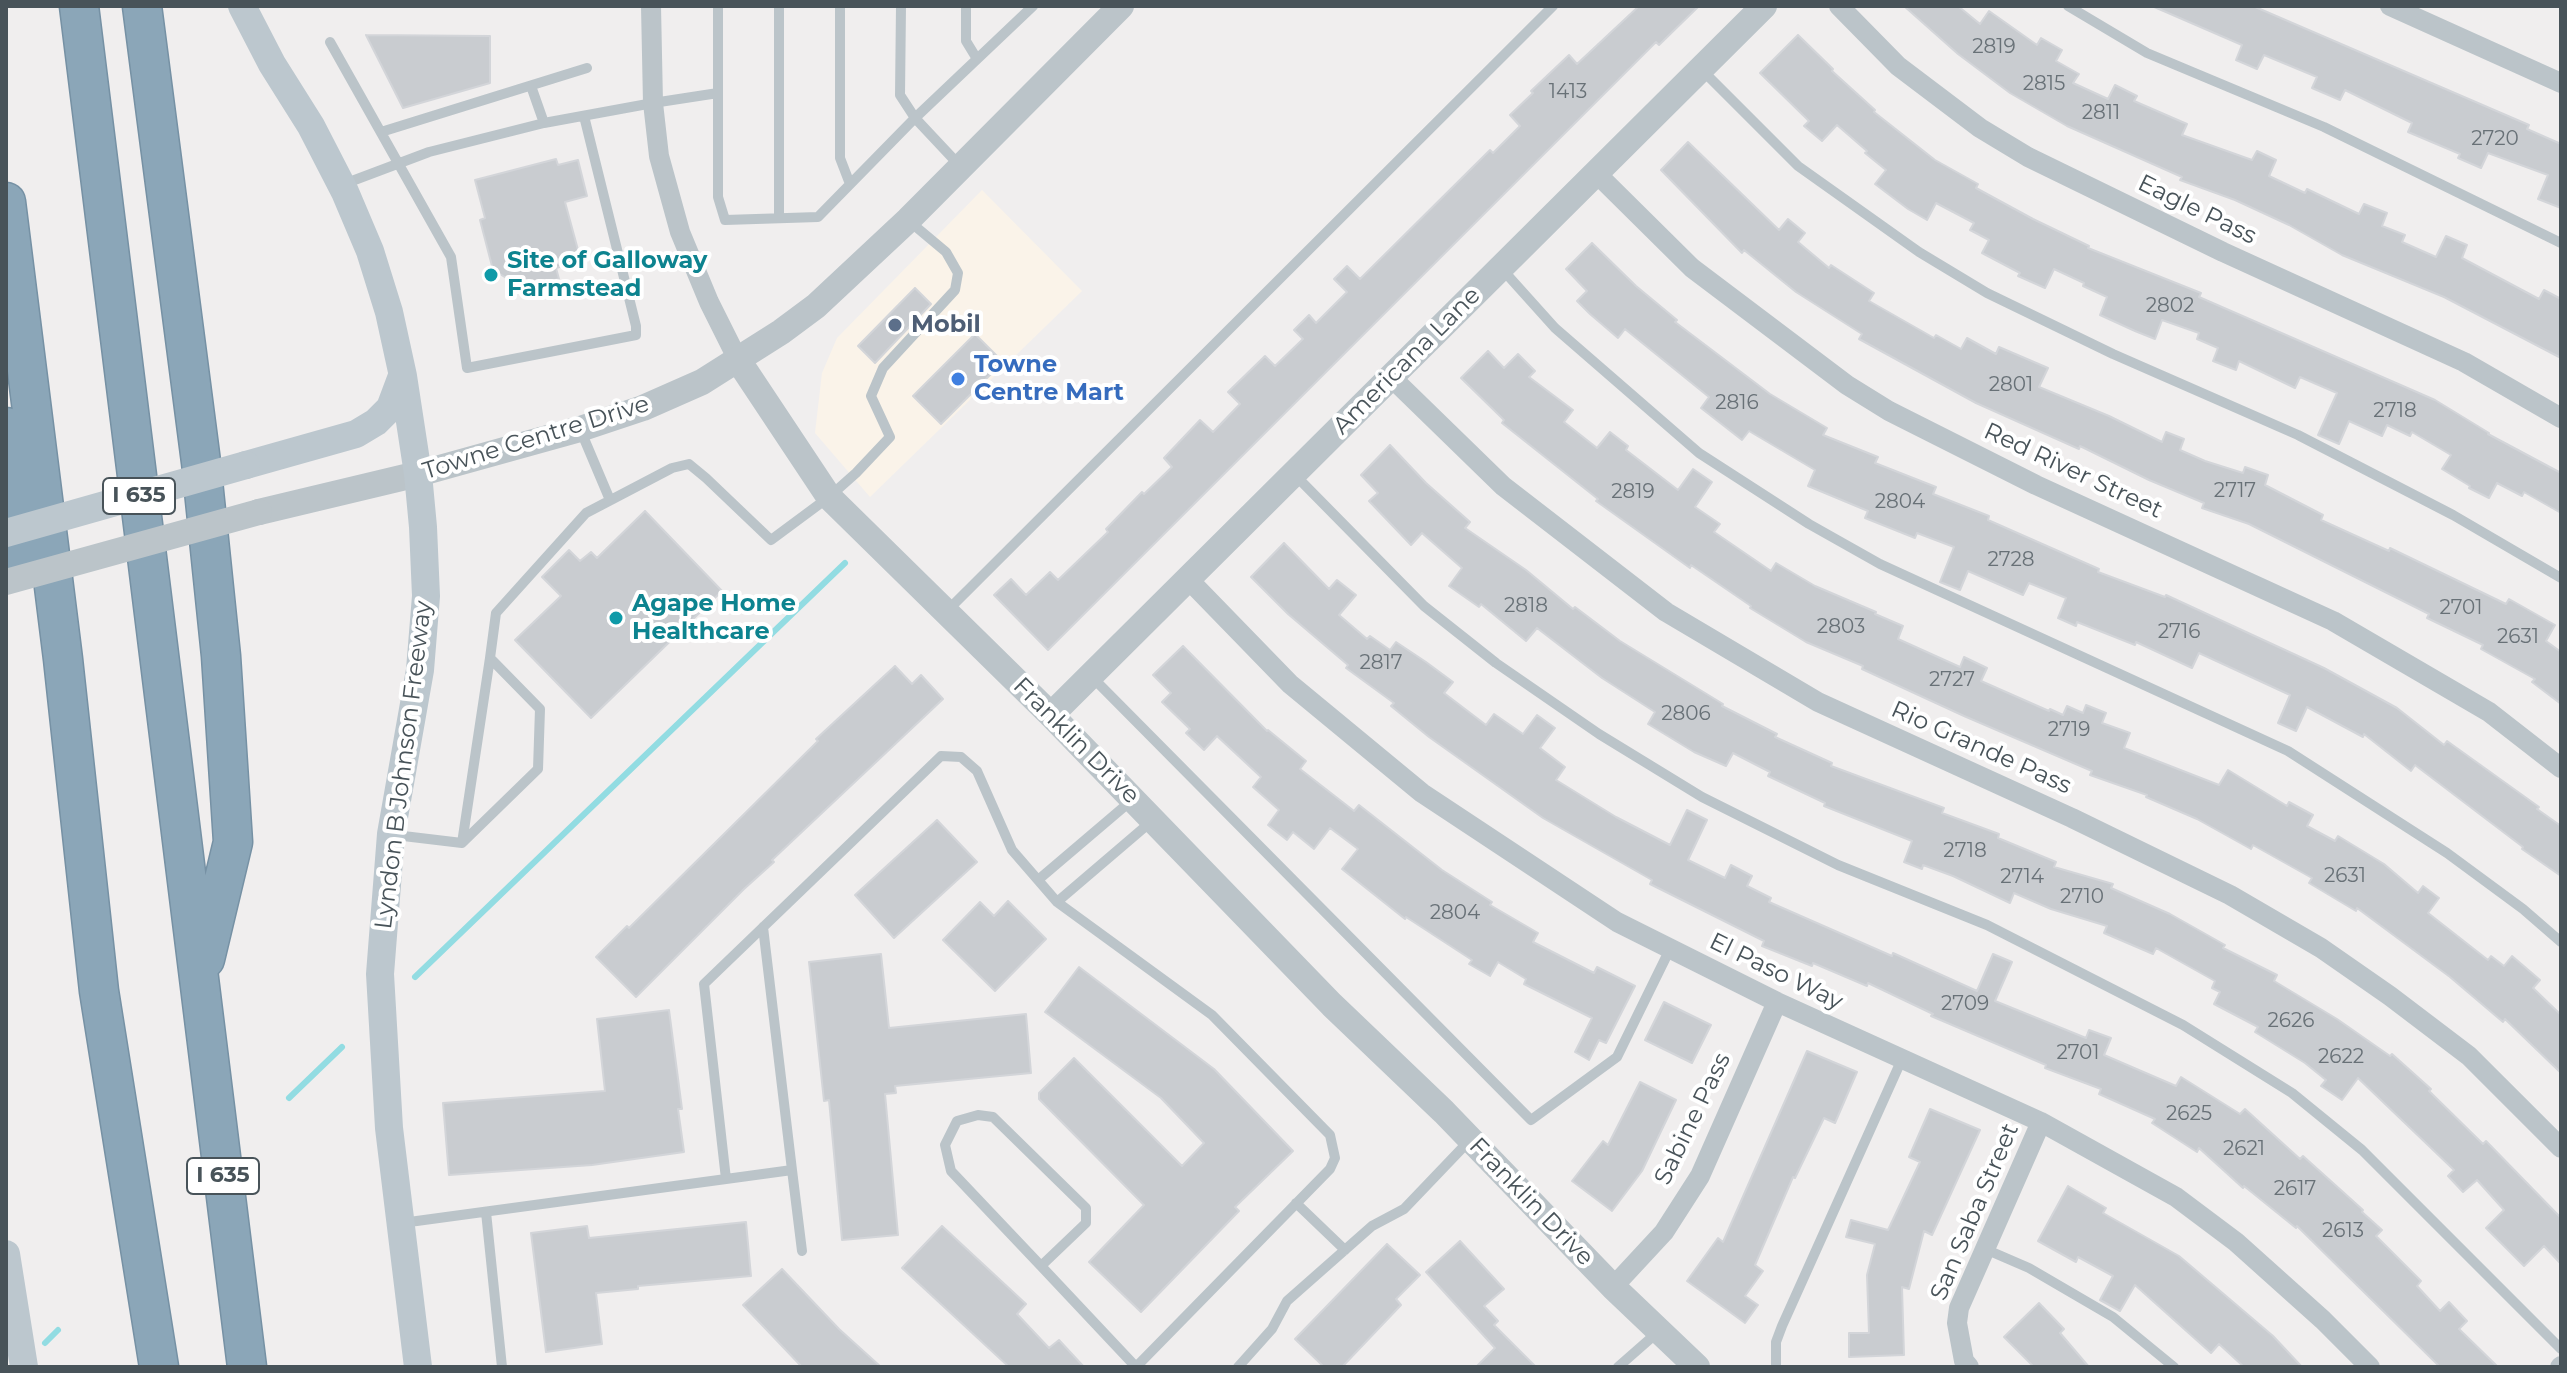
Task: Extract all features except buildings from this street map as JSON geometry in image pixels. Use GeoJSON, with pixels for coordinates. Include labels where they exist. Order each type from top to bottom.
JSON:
{"type":"FeatureCollection","features":[{"type":"Feature","properties":{"kind":"highway","name":"I 635"},"geometry":{"type":"LineString","coordinates":[[79,6],[247,1367]]}},
{"type":"Feature","properties":{"kind":"highway"},"geometry":{"type":"LineString","coordinates":[[142,6],[201,462],[221,656],[233,842],[199,985]]}},
{"type":"Feature","properties":{"kind":"highway"},"geometry":{"type":"LineString","coordinates":[[6,202],[65,672],[99,991]]}},
{"type":"Feature","properties":{"kind":"highway"},"geometry":{"type":"LineString","coordinates":[[6,427],[48,711],[99,991],[159,1367]]}},
{"type":"Feature","properties":{"kind":"main road","name":"Lyndon B Johnson Freeway"},"geometry":{"type":"LineString","coordinates":[[242,6],[272,64],[311,126],[341,185],[374,264],[389,312],[403,376],[418,474],[426,596],[420,670],[391,834],[380,974],[383,1054],[399,1223],[418,1367]]}},
{"type":"Feature","properties":{"kind":"main road"},"geometry":{"type":"LineString","coordinates":[[6,533],[356,434],[376,422],[390,408],[403,376]]}},
{"type":"Feature","properties":{"kind":"main road"},"geometry":{"type":"LineString","coordinates":[[6,1254],[12,1330],[24,1367]]}},
{"type":"Feature","properties":{"kind":"street","name":"Franklin Drive"},"geometry":{"type":"LineString","coordinates":[[651,6],[653,103],[659,156],[680,232],[709,302],[738,360],[829,497],[1051,715],[1332,1005],[1697,1367]]}},
{"type":"Feature","properties":{"kind":"street","name":"Towne Centre Drive"},"geometry":{"type":"LineString","coordinates":[[6,582],[259,512],[418,474],[580,429],[643,408],[702,382],[816,306],[908,220],[1121,6]]}},
{"type":"Feature","properties":{"kind":"street","name":"Americana Lane"},"geometry":{"type":"LineString","coordinates":[[1051,715],[1764,6]]}},
{"type":"Feature","properties":{"kind":"street","name":"Eagle Pass"},"geometry":{"type":"LineString","coordinates":[[1839,6],[1898,66],[1980,128],[2028,157],[2223,252],[2464,362],[2561,418]]}},
{"type":"Feature","properties":{"kind":"street"},"geometry":{"type":"LineString","coordinates":[[2390,6],[2561,83]]}},
{"type":"Feature","properties":{"kind":"street","name":"Red River Street"},"geometry":{"type":"LineString","coordinates":[[1596,173],[1692,268],[1847,385],[1889,411],[2036,485],[2333,621],[2489,712],[2561,768]]}},
{"type":"Feature","properties":{"kind":"street","name":"Rio Grande Pass"},"geometry":{"type":"LineString","coordinates":[[1391,377],[1503,486],[1666,612],[1818,702],[2085,824],[2230,895],[2321,948],[2469,1056],[2561,1148]]}},
{"type":"Feature","properties":{"kind":"street","name":"El Paso Way"},"geometry":{"type":"LineString","coordinates":[[1188,579],[1290,684],[1422,793],[1617,922],[1777,1002],[2041,1122],[2176,1197],[2236,1242],[2370,1367]]}},
{"type":"Feature","properties":{"kind":"street","name":"Sabine Pass"},"geometry":{"type":"LineString","coordinates":[[1613,1287],[1664,1232],[1700,1176],[1777,1002]]}},
{"type":"Feature","properties":{"kind":"street","name":"San Saba Street"},"geometry":{"type":"LineString","coordinates":[[1969,1367],[1964,1361],[1957,1323],[1959,1308],[2041,1122]]}},
{"type":"Feature","properties":{"kind":"lane"},"geometry":{"type":"LineString","coordinates":[[718,6],[718,197],[725,220],[818,217],[915,118],[1033,6]]}},
{"type":"Feature","properties":{"kind":"lane"},"geometry":{"type":"LineString","coordinates":[[779,6],[779,218]]}},
{"type":"Feature","properties":{"kind":"lane"},"geometry":{"type":"LineString","coordinates":[[840,6],[840,158],[850,184]]}},
{"type":"Feature","properties":{"kind":"lane"},"geometry":{"type":"LineString","coordinates":[[901,6],[900,95],[915,118],[960,166]]}},
{"type":"Feature","properties":{"kind":"lane"},"geometry":{"type":"LineString","coordinates":[[966,6],[966,41],[977,59]]}},
{"type":"Feature","properties":{"kind":"lane"},"geometry":{"type":"LineString","coordinates":[[945,613],[1553,6]]}},
{"type":"Feature","properties":{"kind":"lane"},"geometry":{"type":"LineString","coordinates":[[2068,6],[2147,53],[2324,127],[2561,243]]}},
{"type":"Feature","properties":{"kind":"lane"},"geometry":{"type":"LineString","coordinates":[[330,42],[451,257],[467,368],[636,335],[584,116]]}},
{"type":"Feature","properties":{"kind":"lane"},"geometry":{"type":"LineString","coordinates":[[381,132],[587,68]]}},
{"type":"Feature","properties":{"kind":"lane"},"geometry":{"type":"LineString","coordinates":[[1701,68],[1798,166],[1919,252],[1987,293],[2113,354],[2298,435],[2453,515],[2561,578]]}},
{"type":"Feature","properties":{"kind":"lane"},"geometry":{"type":"LineString","coordinates":[[531,86],[544,123]]}},
{"type":"Feature","properties":{"kind":"lane"},"geometry":{"type":"LineString","coordinates":[[341,185],[429,152],[544,123],[718,93]]}},
{"type":"Feature","properties":{"kind":"lane"},"geometry":{"type":"LineString","coordinates":[[462,843],[496,613],[586,513],[672,468],[689,464],[771,540],[829,497],[890,437],[871,396],[883,368],[955,290],[958,273],[946,252],[908,220]]}},
{"type":"Feature","properties":{"kind":"lane"},"geometry":{"type":"LineString","coordinates":[[1501,268],[1555,328],[1699,453],[1809,524],[1880,564],[2288,751],[2447,853],[2523,909],[2561,942]]}},
{"type":"Feature","properties":{"kind":"lane"},"geometry":{"type":"LineString","coordinates":[[580,429],[610,500]]}},
{"type":"Feature","properties":{"kind":"lane"},"geometry":{"type":"LineString","coordinates":[[1294,474],[1424,606],[1496,663],[1599,734],[1702,797],[1838,865],[1987,925],[2183,1025],[2292,1093],[2362,1150],[2561,1349]]}},
{"type":"Feature","properties":{"kind":"lane"},"geometry":{"type":"LineString","coordinates":[[462,843],[538,769],[540,709],[490,658]]}},
{"type":"Feature","properties":{"kind":"lane"},"geometry":{"type":"LineString","coordinates":[[1091,676],[1531,1120],[1617,1057],[1670,949]]}},
{"type":"Feature","properties":{"kind":"lane"},"geometry":{"type":"LineString","coordinates":[[726,1179],[704,984],[941,756],[961,757],[977,771],[1012,850],[1057,902],[1212,1015],[1330,1135],[1335,1158],[1330,1169],[1136,1367],[951,1171],[945,1145],[957,1121],[978,1115],[993,1117],[1086,1208],[1086,1223],[1041,1266]]}},
{"type":"Feature","properties":{"kind":"lane"},"geometry":{"type":"LineString","coordinates":[[1038,880],[1134,799]]}},
{"type":"Feature","properties":{"kind":"lane"},"geometry":{"type":"LineString","coordinates":[[1057,902],[1154,820]]}},
{"type":"Feature","properties":{"kind":"lane"},"geometry":{"type":"LineString","coordinates":[[391,834],[462,843]]}},
{"type":"Feature","properties":{"kind":"lane"},"geometry":{"type":"LineString","coordinates":[[763,927],[802,1251]]}},
{"type":"Feature","properties":{"kind":"lane"},"geometry":{"type":"LineString","coordinates":[[1776,1367],[1776,1342],[1782,1326],[1902,1059]]}},
{"type":"Feature","properties":{"kind":"lane"},"geometry":{"type":"LineString","coordinates":[[1238,1367],[1272,1329],[1287,1301],[1372,1226],[1404,1209],[1471,1140]]}},
{"type":"Feature","properties":{"kind":"lane"},"geometry":{"type":"LineString","coordinates":[[399,1223],[792,1170]]}},
{"type":"Feature","properties":{"kind":"lane"},"geometry":{"type":"LineString","coordinates":[[1296,1203],[1345,1250]]}},
{"type":"Feature","properties":{"kind":"lane"},"geometry":{"type":"LineString","coordinates":[[486,1212],[502,1367]]}},
{"type":"Feature","properties":{"kind":"lane"},"geometry":{"type":"LineString","coordinates":[[1985,1249],[2029,1268],[2113,1317],[2174,1367]]}},
{"type":"Feature","properties":{"kind":"lane"},"geometry":{"type":"LineString","coordinates":[[1618,1367],[1659,1331]]}},
{"type":"Feature","properties":{"kind":"shaded area"},"geometry":{"type":"Polygon","coordinates":[[[982,190],[1082,291],[870,497],[815,433],[822,373],[837,338],[982,190]]]}},
{"type":"Feature","properties":{"kind":"waterway"},"geometry":{"type":"LineString","coordinates":[[415,977],[845,563]]}},
{"type":"Feature","properties":{"kind":"waterway"},"geometry":{"type":"LineString","coordinates":[[289,1098],[342,1047]]}},
{"type":"Feature","properties":{"kind":"waterway"},"geometry":{"type":"LineString","coordinates":[[45,1343],[58,1330]]}},
{"type":"Feature","properties":{"kind":"place","name":"Site of Galloway Farmstead"},"geometry":{"type":"Point","coordinates":[491,275]}},
{"type":"Feature","properties":{"kind":"place","name":"Mobil"},"geometry":{"type":"Point","coordinates":[895,325]}},
{"type":"Feature","properties":{"kind":"place","name":"Towne Centre Mart"},"geometry":{"type":"Point","coordinates":[958,379]}},
{"type":"Feature","properties":{"kind":"place","name":"Agape Home Healthcare"},"geometry":{"type":"Point","coordinates":[616,618]}}]}
